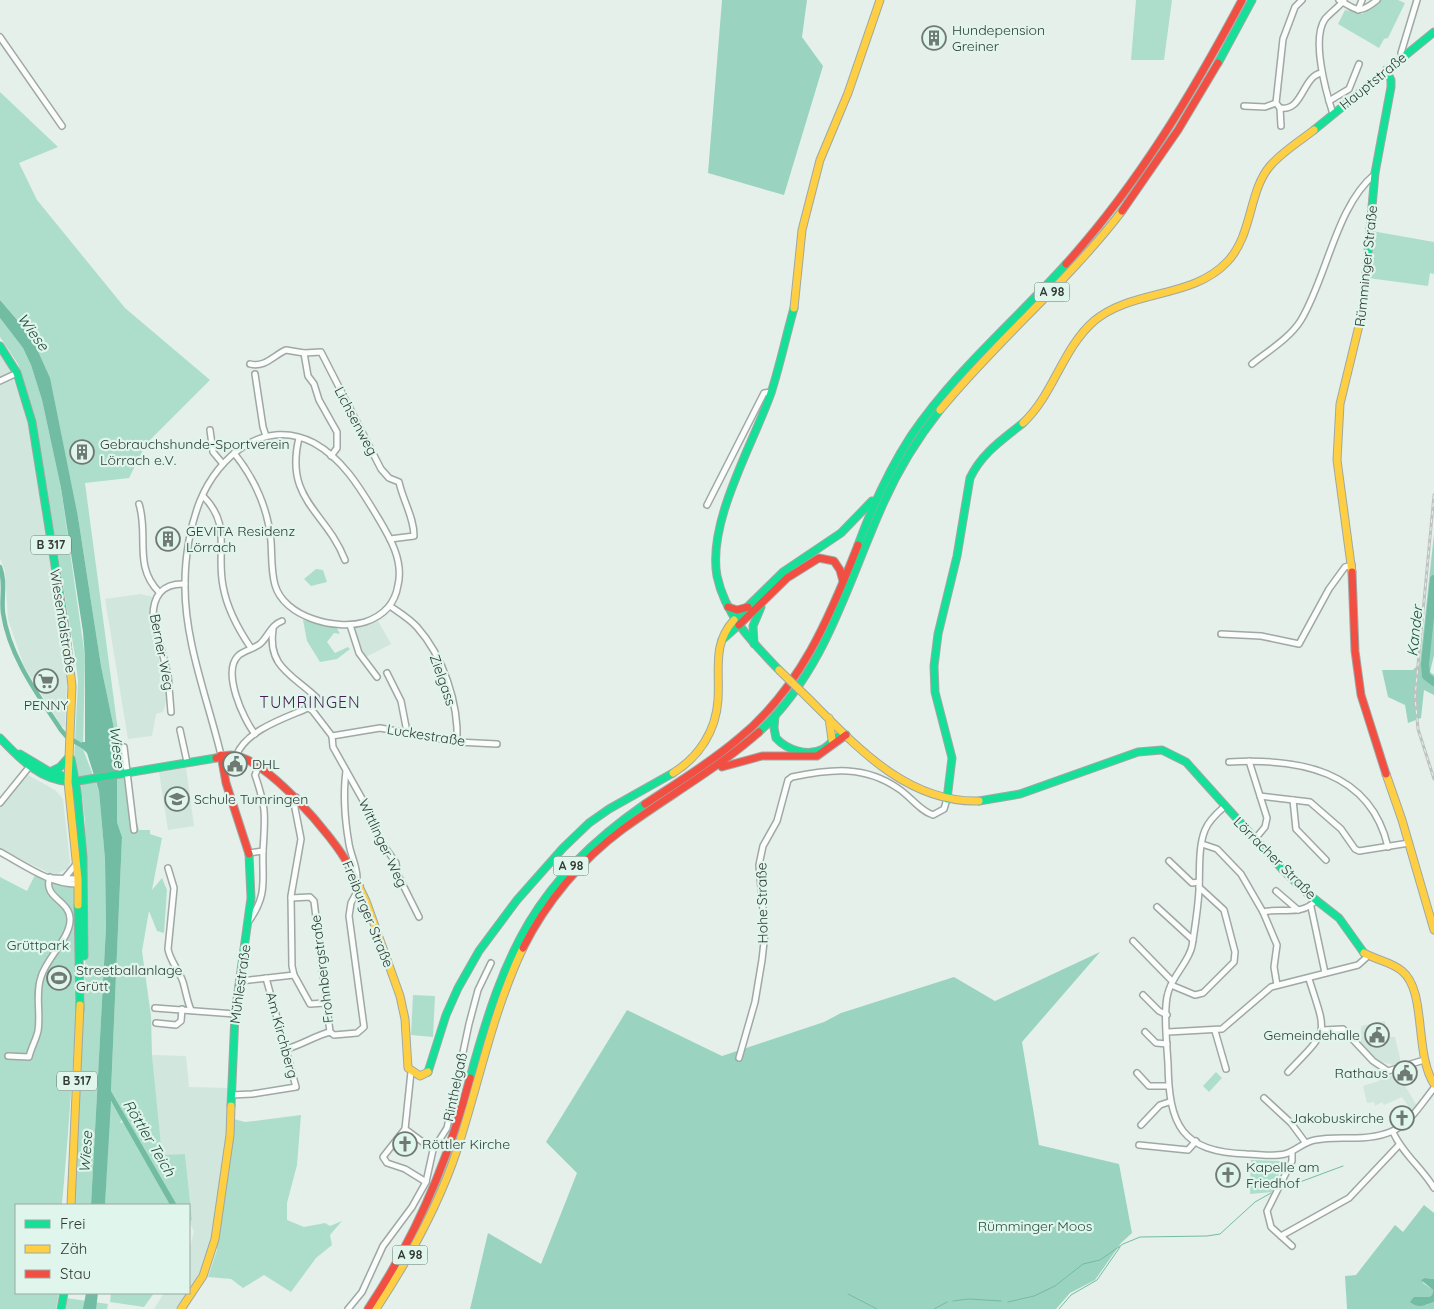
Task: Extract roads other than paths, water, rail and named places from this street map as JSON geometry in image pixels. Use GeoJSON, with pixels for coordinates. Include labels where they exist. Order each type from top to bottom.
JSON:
{"type":"FeatureCollection","features":[{"type":"Feature","properties":{"kind":"main road","name":"Lörracher Straße"},"geometry":{"type":"LineString","coordinates":[[880,0],[848,92],[820,160],[802,230],[795,303],[771,392],[720,527],[716,568],[728,607],[736,623],[779,670],[886,771],[900,781],[921,791],[946,799],[989,802],[1040,788],[1112,760],[1156,750],[1176,755],[1198,775],[1224,807],[1255,839],[1316,900],[1338,917],[1359,948],[1368,956],[1396,967],[1409,979],[1414,992],[1424,1060],[1428,1075],[1434,1084]]}},
{"type":"Feature","properties":{"kind":"main road","name":"A 98"},"geometry":{"type":"LineString","coordinates":[[368,1309],[401,1258],[437,1193],[456,1130],[480,1035],[501,975],[526,926],[544,898],[586,851],[627,816],[726,750],[772,706],[810,653],[843,582],[877,495],[904,446],[927,414],[1044,288],[1127,191],[1190,97],[1242,0]]}},
{"type":"Feature","properties":{"kind":"main road","name":"A 98"},"geometry":{"type":"LineString","coordinates":[[376,1309],[414,1248],[464,1127],[487,1042],[508,978],[540,917],[560,890],[587,861],[636,820],[714,769],[748,742],[776,715],[817,658],[829,635],[877,515],[912,450],[951,398],[1092,248],[1134,195],[1201,94],[1252,0]]}},
{"type":"Feature","properties":{"kind":"main road","name":"Hauptstraße"},"geometry":{"type":"LineString","coordinates":[[946,799],[952,762],[934,684],[936,638],[957,556],[965,496],[978,463],[992,445],[1024,421],[1040,404],[1072,346],[1094,322],[1106,313],[1131,301],[1192,286],[1206,279],[1227,262],[1245,235],[1254,199],[1262,178],[1281,155],[1434,32]]}},
{"type":"Feature","properties":{"kind":"main road","name":"Rümminger Straße"},"geometry":{"type":"LineString","coordinates":[[1386,70],[1391,80],[1391,87],[1376,173],[1362,317],[1340,404],[1337,438],[1338,483],[1352,565],[1355,651],[1361,695],[1371,731],[1397,804],[1434,930]]}},
{"type":"Feature","properties":{"kind":"main road","name":"Wiesentalstraße"},"geometry":{"type":"LineString","coordinates":[[0,346],[17,373],[32,422],[68,643],[72,686],[69,756]]}},
{"type":"Feature","properties":{"kind":"main road"},"geometry":{"type":"LineString","coordinates":[[736,623],[748,607],[783,572],[841,533],[877,495]]}},
{"type":"Feature","properties":{"kind":"main road"},"geometry":{"type":"LineString","coordinates":[[411,1072],[421,1076],[429,1073],[445,1018],[465,975],[484,941],[520,895],[569,842],[595,818],[674,773],[701,748],[712,727],[718,703],[717,655],[727,626],[736,623],[764,603],[787,578],[819,558],[834,561],[840,570],[843,582]]}},
{"type":"Feature","properties":{"kind":"main road"},"geometry":{"type":"LineString","coordinates":[[754,644],[753,626],[764,603]]}},
{"type":"Feature","properties":{"kind":"main road"},"geometry":{"type":"LineString","coordinates":[[728,607],[737,610],[748,607]]}},
{"type":"Feature","properties":{"kind":"main road"},"geometry":{"type":"LineString","coordinates":[[776,715],[774,732],[778,741],[785,746],[807,752],[816,751],[823,749],[839,735],[846,735]]}},
{"type":"Feature","properties":{"kind":"main road"},"geometry":{"type":"LineString","coordinates":[[829,718],[832,740]]}},
{"type":"Feature","properties":{"kind":"main road"},"geometry":{"type":"LineString","coordinates":[[714,769],[766,755],[805,759],[819,757],[829,752],[846,735]]}},
{"type":"Feature","properties":{"kind":"main road"},"geometry":{"type":"LineString","coordinates":[[0,738],[13,750],[55,780],[69,794]]}},
{"type":"Feature","properties":{"kind":"main road"},"geometry":{"type":"LineString","coordinates":[[50,772],[58,769],[69,756]]}},
{"type":"Feature","properties":{"kind":"main road","name":"B 317"},"geometry":{"type":"LineString","coordinates":[[69,756],[80,881]]}},
{"type":"Feature","properties":{"kind":"main road","name":"Freiburger Straße"},"geometry":{"type":"LineString","coordinates":[[71,780],[127,774],[221,756],[236,756],[296,797],[338,844],[359,883],[401,1003],[406,1028],[408,1064],[411,1072]]}},
{"type":"Feature","properties":{"kind":"main road","name":"Mühlestraße"},"geometry":{"type":"LineString","coordinates":[[181,1309],[200,1282],[211,1258],[230,1135],[235,1014],[249,922],[251,877],[246,838],[226,783],[221,756]]}},
{"type":"Feature","properties":{"kind":"main road"},"geometry":{"type":"LineString","coordinates":[[32,764],[71,780]]}},
{"type":"Feature","properties":{"kind":"main road"},"geometry":{"type":"LineString","coordinates":[[55,780],[71,780]]}},
{"type":"Feature","properties":{"kind":"main road","name":"B 317"},"geometry":{"type":"LineString","coordinates":[[71,780],[69,794],[85,921],[71,1204]]}},
{"type":"Feature","properties":{"kind":"main road"},"geometry":{"type":"LineString","coordinates":[[61,1309],[64,1294]]}},
{"type":"Feature","properties":{"kind":"street"},"geometry":{"type":"LineString","coordinates":[[1281,126],[1280,108],[1276,103],[1283,38],[1294,7],[1302,0]]}},
{"type":"Feature","properties":{"kind":"street"},"geometry":{"type":"LineString","coordinates":[[1358,10],[1362,0]]}},
{"type":"Feature","properties":{"kind":"street"},"geometry":{"type":"LineString","coordinates":[[1333,114],[1322,73],[1322,25],[1342,1],[1358,10],[1364,10],[1377,0]]}},
{"type":"Feature","properties":{"kind":"street"},"geometry":{"type":"LineString","coordinates":[[1403,56],[1402,53],[1417,0]]}},
{"type":"Feature","properties":{"kind":"street"},"geometry":{"type":"LineString","coordinates":[[0,37],[62,126]]}},
{"type":"Feature","properties":{"kind":"street"},"geometry":{"type":"LineString","coordinates":[[1329,101],[1349,89],[1358,64]]}},
{"type":"Feature","properties":{"kind":"street"},"geometry":{"type":"LineString","coordinates":[[1280,108],[1289,108],[1297,102],[1310,78],[1322,73]]}},
{"type":"Feature","properties":{"kind":"street"},"geometry":{"type":"LineString","coordinates":[[1244,106],[1259,108],[1276,103]]}},
{"type":"Feature","properties":{"kind":"street","name":"Rümminger Straße"},"geometry":{"type":"LineString","coordinates":[[1252,364],[1299,323],[1350,207],[1362,186],[1376,173]]}},
{"type":"Feature","properties":{"kind":"street"},"geometry":{"type":"LineString","coordinates":[[250,364],[256,366],[268,362],[286,350],[304,353],[308,376],[314,384],[319,400],[337,432],[337,448],[331,456]]}},
{"type":"Feature","properties":{"kind":"street","name":"Lichsenweg"},"geometry":{"type":"LineString","coordinates":[[304,353],[321,352],[381,469],[389,478],[399,482],[402,500],[413,522],[414,536],[390,539]]}},
{"type":"Feature","properties":{"kind":"street"},"geometry":{"type":"LineString","coordinates":[[0,380],[17,373]]}},
{"type":"Feature","properties":{"kind":"street"},"geometry":{"type":"LineString","coordinates":[[255,374],[266,436]]}},
{"type":"Feature","properties":{"kind":"street"},"geometry":{"type":"LineString","coordinates":[[707,505],[764,393],[771,392]]}},
{"type":"Feature","properties":{"kind":"street"},"geometry":{"type":"LineString","coordinates":[[210,430],[213,452],[223,464]]}},
{"type":"Feature","properties":{"kind":"street"},"geometry":{"type":"LineString","coordinates":[[221,756],[190,636],[185,584],[190,537],[203,496],[223,464],[234,453],[252,440],[266,436],[284,435],[312,442],[331,456],[355,481],[390,539],[400,574],[396,595],[390,606],[382,614],[363,623],[350,625],[328,623],[308,617],[287,602],[274,584],[271,538],[264,509],[249,473],[234,453]]}},
{"type":"Feature","properties":{"kind":"street"},"geometry":{"type":"LineString","coordinates":[[299,438],[296,465],[299,486],[315,513],[340,548],[345,560]]}},
{"type":"Feature","properties":{"kind":"street"},"geometry":{"type":"LineString","coordinates":[[203,496],[214,506],[220,519],[223,586],[234,621],[251,648]]}},
{"type":"Feature","properties":{"kind":"street"},"geometry":{"type":"LineString","coordinates":[[139,504],[144,518],[143,565],[148,580],[159,592]]}},
{"type":"Feature","properties":{"kind":"street"},"geometry":{"type":"LineString","coordinates":[[1221,634],[1261,636],[1299,644],[1329,589],[1345,567],[1352,565]]}},
{"type":"Feature","properties":{"kind":"street","name":"Berner Weg"},"geometry":{"type":"LineString","coordinates":[[171,712],[168,675],[154,617],[155,597],[159,592],[172,584],[185,584]]}},
{"type":"Feature","properties":{"kind":"street","name":"Zielgass"},"geometry":{"type":"LineString","coordinates":[[390,606],[413,623],[434,651],[450,697],[457,728],[457,742]]}},
{"type":"Feature","properties":{"kind":"street"},"geometry":{"type":"LineString","coordinates":[[255,734],[238,702],[231,676],[237,657],[260,644],[273,626],[282,621]]}},
{"type":"Feature","properties":{"kind":"street"},"geometry":{"type":"LineString","coordinates":[[350,625],[359,652],[377,677]]}},
{"type":"Feature","properties":{"kind":"street"},"geometry":{"type":"LineString","coordinates":[[272,651],[273,626]]}},
{"type":"Feature","properties":{"kind":"street"},"geometry":{"type":"LineString","coordinates":[[260,644],[267,645],[280,666],[318,698],[312,710]]}},
{"type":"Feature","properties":{"kind":"street"},"geometry":{"type":"LineString","coordinates":[[387,673],[401,701],[407,732]]}},
{"type":"Feature","properties":{"kind":"street"},"geometry":{"type":"LineString","coordinates":[[236,756],[241,746],[255,734],[308,708],[312,710],[332,736]]}},
{"type":"Feature","properties":{"kind":"street","name":"Luckestraße"},"geometry":{"type":"LineString","coordinates":[[332,736],[380,728],[457,742],[497,744]]}},
{"type":"Feature","properties":{"kind":"street"},"geometry":{"type":"LineString","coordinates":[[180,730],[187,762]]}},
{"type":"Feature","properties":{"kind":"street","name":"Wittlinger Weg"},"geometry":{"type":"LineString","coordinates":[[332,736],[334,747],[365,804],[380,840],[396,863],[397,873],[419,917]]}},
{"type":"Feature","properties":{"kind":"street"},"geometry":{"type":"LineString","coordinates":[[124,747],[134,830]]}},
{"type":"Feature","properties":{"kind":"street"},"geometry":{"type":"LineString","coordinates":[[1249,761],[1267,818],[1265,827],[1255,839]]}},
{"type":"Feature","properties":{"kind":"street"},"geometry":{"type":"LineString","coordinates":[[1229,762],[1280,763],[1321,771],[1342,780],[1372,807],[1380,819],[1388,847]]}},
{"type":"Feature","properties":{"kind":"street"},"geometry":{"type":"LineString","coordinates":[[0,803],[32,764]]}},
{"type":"Feature","properties":{"kind":"street"},"geometry":{"type":"LineString","coordinates":[[249,922],[257,907],[264,886],[265,809],[257,770]]}},
{"type":"Feature","properties":{"kind":"street"},"geometry":{"type":"LineString","coordinates":[[286,1049],[304,1044],[314,1037],[330,1032],[334,1035],[357,1033],[362,1031],[364,1025],[349,916],[351,903],[359,883],[357,868],[348,838],[344,786],[346,770]]}},
{"type":"Feature","properties":{"kind":"street","name":"Hohe Straße"},"geometry":{"type":"LineString","coordinates":[[739,1058],[755,1002],[765,932],[759,866],[763,846],[776,821],[788,780],[792,777],[827,770],[873,774],[898,788],[923,810],[933,815],[944,809],[946,799]]}},
{"type":"Feature","properties":{"kind":"street"},"geometry":{"type":"LineString","coordinates":[[1260,796],[1310,802],[1341,829],[1355,849],[1360,851],[1409,843]]}},
{"type":"Feature","properties":{"kind":"street"},"geometry":{"type":"LineString","coordinates":[[296,797],[300,848],[291,898],[294,975],[310,1004],[325,1003]]}},
{"type":"Feature","properties":{"kind":"street"},"geometry":{"type":"LineString","coordinates":[[1293,800],[1296,829],[1326,860]]}},
{"type":"Feature","properties":{"kind":"street"},"geometry":{"type":"LineString","coordinates":[[1224,807],[1209,823],[1202,844],[1191,951],[1167,993],[1169,1102],[1176,1122],[1185,1134],[1216,1150],[1237,1154],[1282,1155],[1292,1152],[1305,1142],[1329,1138],[1359,1138],[1393,1132],[1402,1128],[1419,1110],[1434,1088]]}},
{"type":"Feature","properties":{"kind":"street"},"geometry":{"type":"LineString","coordinates":[[1202,844],[1217,849],[1241,874],[1263,912],[1277,945],[1274,966],[1277,985]]}},
{"type":"Feature","properties":{"kind":"street"},"geometry":{"type":"LineString","coordinates":[[248,853],[263,851]]}},
{"type":"Feature","properties":{"kind":"street"},"geometry":{"type":"LineString","coordinates":[[0,852],[60,883],[80,881]]}},
{"type":"Feature","properties":{"kind":"street"},"geometry":{"type":"LineString","coordinates":[[1133,941],[1172,983],[1195,995],[1203,993],[1234,962],[1235,952],[1227,915],[1199,885],[1192,883],[1169,861]]}},
{"type":"Feature","properties":{"kind":"street"},"geometry":{"type":"LineString","coordinates":[[64,878],[77,862]]}},
{"type":"Feature","properties":{"kind":"street"},"geometry":{"type":"LineString","coordinates":[[168,868],[174,888],[168,948],[170,958],[183,982],[185,996],[191,1010]]}},
{"type":"Feature","properties":{"kind":"street"},"geometry":{"type":"LineString","coordinates":[[50,877],[80,881]]}},
{"type":"Feature","properties":{"kind":"street"},"geometry":{"type":"LineString","coordinates":[[8,1056],[29,1056],[38,1031],[41,976],[68,930],[71,920],[66,906],[50,893],[48,885],[50,877]]}},
{"type":"Feature","properties":{"kind":"street"},"geometry":{"type":"LineString","coordinates":[[1276,891],[1298,910]]}},
{"type":"Feature","properties":{"kind":"street","name":"Frohnbergstraße"},"geometry":{"type":"LineString","coordinates":[[291,898],[310,897],[314,901],[330,1032]]}},
{"type":"Feature","properties":{"kind":"street"},"geometry":{"type":"LineString","coordinates":[[1263,912],[1271,910],[1287,912],[1298,910],[1311,907],[1316,900]]}},
{"type":"Feature","properties":{"kind":"street"},"geometry":{"type":"LineString","coordinates":[[1157,907],[1193,940]]}},
{"type":"Feature","properties":{"kind":"street"},"geometry":{"type":"LineString","coordinates":[[1311,907],[1325,973]]}},
{"type":"Feature","properties":{"kind":"street"},"geometry":{"type":"LineString","coordinates":[[1168,1032],[1215,1031],[1228,1026],[1258,997],[1277,985],[1310,979],[1325,973],[1358,965],[1368,956]]}},
{"type":"Feature","properties":{"kind":"street","name":"Rinthelgaß"},"geometry":{"type":"LineString","coordinates":[[348,1309],[362,1292],[383,1246],[412,1207],[426,1182],[435,1145],[447,1128],[478,990],[491,963]]}},
{"type":"Feature","properties":{"kind":"street"},"geometry":{"type":"LineString","coordinates":[[241,981],[294,975]]}},
{"type":"Feature","properties":{"kind":"street","name":"Am Kirchberg"},"geometry":{"type":"LineString","coordinates":[[231,1095],[296,1088],[266,978]]}},
{"type":"Feature","properties":{"kind":"street"},"geometry":{"type":"LineString","coordinates":[[1288,1072],[1319,1040],[1323,1030],[1310,979]]}},
{"type":"Feature","properties":{"kind":"street"},"geometry":{"type":"LineString","coordinates":[[1143,995],[1159,1011],[1167,1015]]}},
{"type":"Feature","properties":{"kind":"street"},"geometry":{"type":"LineString","coordinates":[[155,1008],[235,1014]]}},
{"type":"Feature","properties":{"kind":"street"},"geometry":{"type":"LineString","coordinates":[[156,1023],[176,1025],[181,1021],[182,1009]]}},
{"type":"Feature","properties":{"kind":"street"},"geometry":{"type":"LineString","coordinates":[[1323,1030],[1343,1029],[1373,1061],[1388,1071],[1424,1060]]}},
{"type":"Feature","properties":{"kind":"street"},"geometry":{"type":"LineString","coordinates":[[1215,1031],[1226,1069]]}},
{"type":"Feature","properties":{"kind":"street"},"geometry":{"type":"LineString","coordinates":[[1145,1032],[1156,1042],[1167,1044]]}},
{"type":"Feature","properties":{"kind":"street"},"geometry":{"type":"LineString","coordinates":[[411,1072],[405,1130],[383,1157],[387,1163],[405,1169],[426,1182]]}},
{"type":"Feature","properties":{"kind":"street"},"geometry":{"type":"LineString","coordinates":[[1137,1073],[1149,1086],[1168,1086]]}},
{"type":"Feature","properties":{"kind":"street"},"geometry":{"type":"LineString","coordinates":[[1264,1098],[1291,1123],[1305,1142]]}},
{"type":"Feature","properties":{"kind":"street"},"geometry":{"type":"LineString","coordinates":[[1141,1125],[1160,1105],[1169,1102]]}},
{"type":"Feature","properties":{"kind":"street"},"geometry":{"type":"LineString","coordinates":[[405,1130],[424,1142],[435,1145]]}},
{"type":"Feature","properties":{"kind":"street"},"geometry":{"type":"LineString","coordinates":[[1393,1132],[1399,1145],[1426,1174],[1434,1188]]}},
{"type":"Feature","properties":{"kind":"street"},"geometry":{"type":"LineString","coordinates":[[1139,1145],[1188,1150],[1196,1141]]}},
{"type":"Feature","properties":{"kind":"street"},"geometry":{"type":"LineString","coordinates":[[1281,1236],[1350,1198],[1399,1145]]}},
{"type":"Feature","properties":{"kind":"street"},"geometry":{"type":"LineString","coordinates":[[1292,1152],[1292,1161],[1267,1211],[1272,1227],[1292,1246]]}},
{"type":"Feature","properties":{"kind":"water","name":"Wiese"},"geometry":{"type":"Polygon","coordinates":[[[0,300],[31,336],[50,378],[78,517],[101,666],[117,743],[117,822],[122,837],[111,1091],[176,1204],[169,1204],[111,1101],[105,1204],[91,1204],[106,927],[105,859],[99,791],[87,753],[82,748],[82,742],[85,742],[85,657],[83,632],[61,488],[42,400],[31,365],[23,348],[0,318],[0,300]]]}},
{"type":"Feature","properties":{"kind":"water"},"geometry":{"type":"Polygon","coordinates":[[[1425,1278],[1434,1279],[1434,1302],[1422,1306],[1413,1304],[1410,1302],[1414,1297],[1429,1297],[1432,1295],[1433,1290],[1421,1280],[1425,1278]]]}},
{"type":"Feature","properties":{"kind":"water"},"geometry":{"type":"Polygon","coordinates":[[[86,1294],[98,1294],[96,1309],[83,1309],[86,1294]]]}},
{"type":"Feature","properties":{"kind":"waterway"},"geometry":{"type":"LineString","coordinates":[[0,567],[3,578],[3,613],[6,629],[18,660],[34,689],[61,730],[67,737],[86,748]]}},
{"type":"Feature","properties":{"kind":"waterway","name":"Kander"},"geometry":{"type":"LineString","coordinates":[[1434,579],[1425,664],[1426,676],[1434,682]]}},
{"type":"Feature","properties":{"kind":"waterway"},"geometry":{"type":"LineString","coordinates":[[1281,1189],[1343,1166]]}},
{"type":"Feature","properties":{"kind":"waterway"},"geometry":{"type":"LineString","coordinates":[[1008,1302],[1034,1296],[1055,1286],[1083,1264],[1100,1260],[1123,1244],[1140,1237],[1207,1236],[1220,1234],[1255,1202],[1271,1193]]}},
{"type":"Feature","properties":{"kind":"waterway"},"geometry":{"type":"LineString","coordinates":[[1059,1309],[1071,1295],[1097,1280],[1120,1247]]}},
{"type":"Feature","properties":{"kind":"waterway"},"geometry":{"type":"LineString","coordinates":[[848,1294],[877,1309]]}},
{"type":"Feature","properties":{"kind":"waterway"},"geometry":{"type":"LineString","coordinates":[[953,1301],[969,1299],[1001,1301]]}},
{"type":"Feature","properties":{"kind":"waterway"},"geometry":{"type":"LineString","coordinates":[[934,1309],[947,1302]]}},
{"type":"Feature","properties":{"kind":"railway"},"geometry":{"type":"LineString","coordinates":[[1434,495],[1415,697],[1418,729],[1434,779]]}},
{"type":"Feature","properties":{"kind":"place","name":"Hundepension Greiner"},"geometry":{"type":"Point","coordinates":[934,38]}},
{"type":"Feature","properties":{"kind":"place","name":"Gebrauchshunde-Sportverein Lörrach e.V."},"geometry":{"type":"Point","coordinates":[82,452]}},
{"type":"Feature","properties":{"kind":"place","name":"GEVITA Residenz Lörrach"},"geometry":{"type":"Point","coordinates":[168,539]}},
{"type":"Feature","properties":{"kind":"place","name":"PENNY"},"geometry":{"type":"Point","coordinates":[46,681]}},
{"type":"Feature","properties":{"kind":"place","name":"DHL"},"geometry":{"type":"Point","coordinates":[235,764]}},
{"type":"Feature","properties":{"kind":"place","name":"Schule Tumringen"},"geometry":{"type":"Point","coordinates":[177,799]}},
{"type":"Feature","properties":{"kind":"place","name":"Streetballanlage Grütt"},"geometry":{"type":"Point","coordinates":[59,978]}},
{"type":"Feature","properties":{"kind":"place","name":"Gemeindehalle"},"geometry":{"type":"Point","coordinates":[1377,1035]}},
{"type":"Feature","properties":{"kind":"place","name":"Rathaus"},"geometry":{"type":"Point","coordinates":[1405,1073]}},
{"type":"Feature","properties":{"kind":"place","name":"Jakobuskirche"},"geometry":{"type":"Point","coordinates":[1402,1118]}},
{"type":"Feature","properties":{"kind":"place","name":"Röttler Kirche"},"geometry":{"type":"Point","coordinates":[405,1144]}},
{"type":"Feature","properties":{"kind":"place","name":"Kapelle am Friedhof"},"geometry":{"type":"Point","coordinates":[1228,1175]}},
{"type":"Feature","properties":{"kind":"district","name":"TUMRINGEN"},"geometry":{"type":"Point","coordinates":[310,702]}},
{"type":"Feature","properties":{"kind":"park label","name":"Grüttpark"},"geometry":{"type":"Point","coordinates":[38,945]}},
{"type":"Feature","properties":{"kind":"park label","name":"Rümminger Moos"},"geometry":{"type":"Point","coordinates":[1035,1226]}},
{"type":"Feature","properties":{"kind":"water label","name":"Röttler Teich"},"geometry":{"type":"Point","coordinates":[149,1138]}}]}
